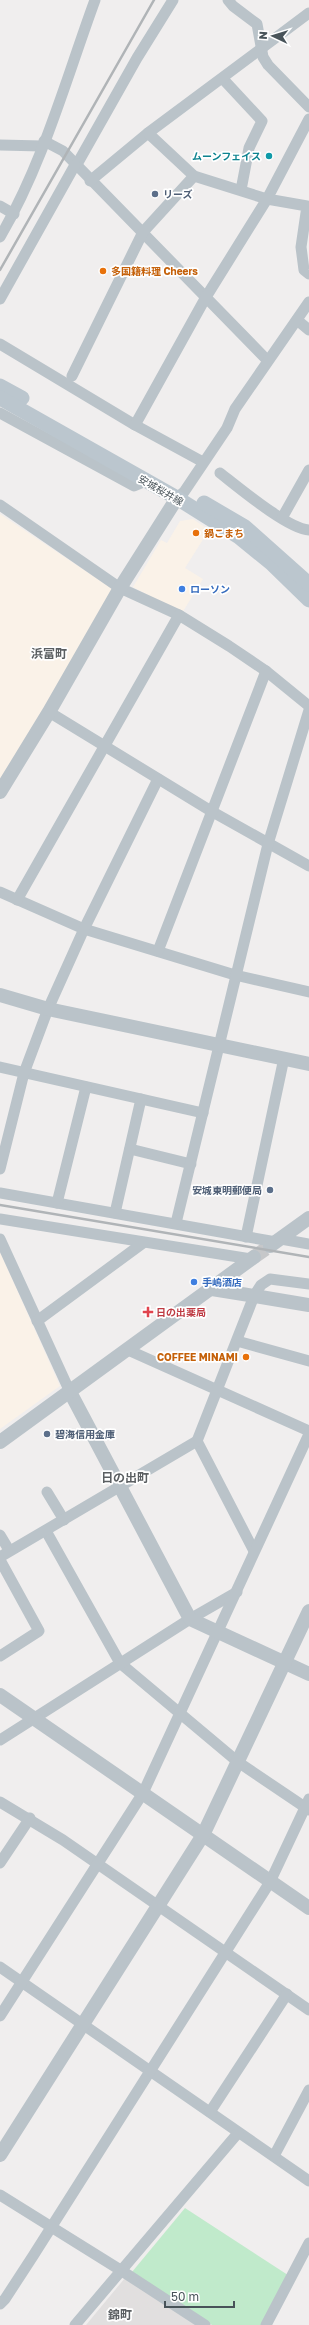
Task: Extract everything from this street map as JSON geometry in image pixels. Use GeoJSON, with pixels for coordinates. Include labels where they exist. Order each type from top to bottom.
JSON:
{"type":"FeatureCollection","features":[{"type":"Feature","properties":{"kind":"main road","name":"安城桜井線"},"geometry":{"type":"LineString","coordinates":[[0,386],[180,495],[239,537],[271,563],[309,600]]}},
{"type":"Feature","properties":{"kind":"main road","name":"安城桜井線"},"geometry":{"type":"LineString","coordinates":[[0,398],[146,481],[180,495],[245,528],[309,584]]}},
{"type":"Feature","properties":{"kind":"street"},"geometry":{"type":"LineString","coordinates":[[0,237],[14,214],[43,144],[95,0]]}},
{"type":"Feature","properties":{"kind":"street"},"geometry":{"type":"LineString","coordinates":[[0,299],[133,64],[173,0]]}},
{"type":"Feature","properties":{"kind":"street"},"geometry":{"type":"LineString","coordinates":[[228,0],[233,6],[257,24],[261,50],[268,65],[309,107]]}},
{"type":"Feature","properties":{"kind":"street"},"geometry":{"type":"LineString","coordinates":[[90,181],[148,133],[223,79],[309,13]]}},
{"type":"Feature","properties":{"kind":"street"},"geometry":{"type":"LineString","coordinates":[[223,79],[262,121],[249,148],[241,190]]}},
{"type":"Feature","properties":{"kind":"street"},"geometry":{"type":"LineString","coordinates":[[135,425],[206,297],[267,199],[309,119]]}},
{"type":"Feature","properties":{"kind":"street"},"geometry":{"type":"LineString","coordinates":[[148,133],[194,176],[267,199],[307,206],[308,216],[301,247],[304,270],[309,274]]}},
{"type":"Feature","properties":{"kind":"street"},"geometry":{"type":"LineString","coordinates":[[0,145],[43,144],[62,151],[267,360]]}},
{"type":"Feature","properties":{"kind":"street"},"geometry":{"type":"LineString","coordinates":[[72,376],[143,232],[194,176]]}},
{"type":"Feature","properties":{"kind":"street"},"geometry":{"type":"LineString","coordinates":[[0,206],[14,214]]}},
{"type":"Feature","properties":{"kind":"street"},"geometry":{"type":"LineString","coordinates":[[0,792],[49,712],[120,588],[180,495],[227,428],[235,410],[267,360],[309,302]]}},
{"type":"Feature","properties":{"kind":"street"},"geometry":{"type":"LineString","coordinates":[[297,320],[309,330]]}},
{"type":"Feature","properties":{"kind":"street"},"geometry":{"type":"LineString","coordinates":[[0,344],[135,425],[203,462]]}},
{"type":"Feature","properties":{"kind":"street"},"geometry":{"type":"LineString","coordinates":[[0,413],[134,486],[146,481]]}},
{"type":"Feature","properties":{"kind":"street"},"geometry":{"type":"LineString","coordinates":[[282,518],[309,470]]}},
{"type":"Feature","properties":{"kind":"street"},"geometry":{"type":"LineString","coordinates":[[220,473],[282,518],[309,530]]}},
{"type":"Feature","properties":{"kind":"street"},"geometry":{"type":"LineString","coordinates":[[0,505],[120,588],[179,615],[266,670],[309,706]]}},
{"type":"Feature","properties":{"kind":"street"},"geometry":{"type":"LineString","coordinates":[[17,900],[106,746],[179,615]]}},
{"type":"Feature","properties":{"kind":"street"},"geometry":{"type":"LineString","coordinates":[[158,950],[266,670]]}},
{"type":"Feature","properties":{"kind":"street"},"geometry":{"type":"LineString","coordinates":[[176,1223],[221,1045],[235,975],[268,844],[309,710]]}},
{"type":"Feature","properties":{"kind":"street"},"geometry":{"type":"LineString","coordinates":[[49,712],[211,811],[309,866]]}},
{"type":"Feature","properties":{"kind":"street"},"geometry":{"type":"LineString","coordinates":[[0,1169],[24,1073],[48,1008],[84,928],[158,779]]}},
{"type":"Feature","properties":{"kind":"street"},"geometry":{"type":"LineString","coordinates":[[0,892],[84,928],[235,975],[309,991]]}},
{"type":"Feature","properties":{"kind":"street"},"geometry":{"type":"LineString","coordinates":[[0,994],[48,1008],[309,1064]]}},
{"type":"Feature","properties":{"kind":"street"},"geometry":{"type":"LineString","coordinates":[[246,1237],[284,1058]]}},
{"type":"Feature","properties":{"kind":"street"},"geometry":{"type":"LineString","coordinates":[[0,1067],[203,1113]]}},
{"type":"Feature","properties":{"kind":"street"},"geometry":{"type":"LineString","coordinates":[[57,1203],[86,1087]]}},
{"type":"Feature","properties":{"kind":"street"},"geometry":{"type":"LineString","coordinates":[[115,1213],[141,1099]]}},
{"type":"Feature","properties":{"kind":"street"},"geometry":{"type":"LineString","coordinates":[[130,1149],[190,1164]]}},
{"type":"Feature","properties":{"kind":"street"},"geometry":{"type":"LineString","coordinates":[[0,1193],[176,1223],[276,1243],[309,1244]]}},
{"type":"Feature","properties":{"kind":"street"},"geometry":{"type":"LineString","coordinates":[[276,1243],[309,1218]]}},
{"type":"Feature","properties":{"kind":"street"},"geometry":{"type":"LineString","coordinates":[[0,1219],[143,1243],[252,1258]]}},
{"type":"Feature","properties":{"kind":"street"},"geometry":{"type":"LineString","coordinates":[[0,1239],[70,1392],[190,1619],[309,1674]]}},
{"type":"Feature","properties":{"kind":"street"},"geometry":{"type":"LineString","coordinates":[[37,1321],[143,1243]]}},
{"type":"Feature","properties":{"kind":"street"},"geometry":{"type":"LineString","coordinates":[[0,1442],[252,1258]]}},
{"type":"Feature","properties":{"kind":"street"},"geometry":{"type":"LineString","coordinates":[[0,1535],[4,1553],[46,1531],[197,1441],[254,1296],[261,1285],[270,1278],[309,1284]]}},
{"type":"Feature","properties":{"kind":"street"},"geometry":{"type":"LineString","coordinates":[[212,1288],[309,1305]]}},
{"type":"Feature","properties":{"kind":"street"},"geometry":{"type":"LineString","coordinates":[[237,1340],[309,1361]]}},
{"type":"Feature","properties":{"kind":"street"},"geometry":{"type":"LineString","coordinates":[[128,1350],[309,1431]]}},
{"type":"Feature","properties":{"kind":"street"},"geometry":{"type":"LineString","coordinates":[[0,2016],[142,1794],[309,1434]]}},
{"type":"Feature","properties":{"kind":"street"},"geometry":{"type":"LineString","coordinates":[[197,1441],[254,1551]]}},
{"type":"Feature","properties":{"kind":"street"},"geometry":{"type":"LineString","coordinates":[[47,1492],[64,1520]]}},
{"type":"Feature","properties":{"kind":"street"},"geometry":{"type":"LineString","coordinates":[[0,2304],[5,2299],[52,2227],[149,2071],[270,1882],[308,1806],[238,1762],[120,1663],[46,1531]]}},
{"type":"Feature","properties":{"kind":"street"},"geometry":{"type":"LineString","coordinates":[[0,1560],[39,1631],[0,1656]]}},
{"type":"Feature","properties":{"kind":"street"},"geometry":{"type":"LineString","coordinates":[[0,1740],[190,1619],[237,1592]]}},
{"type":"Feature","properties":{"kind":"street"},"geometry":{"type":"LineString","coordinates":[[0,2155],[203,1835],[309,1611]]}},
{"type":"Feature","properties":{"kind":"street"},"geometry":{"type":"LineString","coordinates":[[0,1695],[309,1908]]}},
{"type":"Feature","properties":{"kind":"street"},"geometry":{"type":"LineString","coordinates":[[0,1802],[30,1818],[98,1863],[158,1907],[309,2010]]}},
{"type":"Feature","properties":{"kind":"street"},"geometry":{"type":"LineString","coordinates":[[0,1863],[30,1818]]}},
{"type":"Feature","properties":{"kind":"street"},"geometry":{"type":"LineString","coordinates":[[0,1967],[309,2181]]}},
{"type":"Feature","properties":{"kind":"street"},"geometry":{"type":"LineString","coordinates":[[210,2112],[286,1994]]}},
{"type":"Feature","properties":{"kind":"street"},"geometry":{"type":"LineString","coordinates":[[274,2156],[309,2090]]}},
{"type":"Feature","properties":{"kind":"street"},"geometry":{"type":"LineString","coordinates":[[75,2325],[238,2133]]}},
{"type":"Feature","properties":{"kind":"street"},"geometry":{"type":"LineString","coordinates":[[0,2196],[122,2271],[205,2325]]}},
{"type":"Feature","properties":{"kind":"street"},"geometry":{"type":"LineString","coordinates":[[266,2325],[309,2243]]}},
{"type":"Feature","properties":{"kind":"shaded area"},"geometry":{"type":"Polygon","coordinates":[[[0,514],[114,590],[0,781],[0,514]]]}},
{"type":"Feature","properties":{"kind":"shaded area"},"geometry":{"type":"Polygon","coordinates":[[[193,519],[209,530],[185,568],[203,579],[182,613],[133,587],[161,540],[167,543],[180,521],[193,519]]]}},
{"type":"Feature","properties":{"kind":"shaded area"},"geometry":{"type":"Polygon","coordinates":[[[0,1252],[60,1386],[0,1429],[0,1252]]]}},
{"type":"Feature","properties":{"kind":"shaded area"},"geometry":{"type":"Polygon","coordinates":[[[125,2278],[196,2325],[86,2325],[125,2278]]]}},
{"type":"Feature","properties":{"kind":"green space"},"geometry":{"type":"Polygon","coordinates":[[[185,2208],[291,2277],[263,2325],[212,2325],[132,2272],[185,2208]]]}},
{"type":"Feature","properties":{"kind":"tunnel"},"geometry":{"type":"LineString","coordinates":[[254,1257],[270,1246]]}},
{"type":"Feature","properties":{"kind":"railway"},"geometry":{"type":"LineString","coordinates":[[0,270],[154,0]]}},
{"type":"Feature","properties":{"kind":"railway"},"geometry":{"type":"LineString","coordinates":[[0,1205],[309,1257]]}},
{"type":"Feature","properties":{"kind":"place","name":"ムーンフェイス"},"geometry":{"type":"Point","coordinates":[269,156]}},
{"type":"Feature","properties":{"kind":"place","name":"リーズ"},"geometry":{"type":"Point","coordinates":[155,194]}},
{"type":"Feature","properties":{"kind":"place","name":"多国籍料理 Cheers"},"geometry":{"type":"Point","coordinates":[103,271]}},
{"type":"Feature","properties":{"kind":"place","name":"鍋こまち"},"geometry":{"type":"Point","coordinates":[196,533]}},
{"type":"Feature","properties":{"kind":"place","name":"ローソン"},"geometry":{"type":"Point","coordinates":[182,589]}},
{"type":"Feature","properties":{"kind":"place","name":"安城東明郵便局"},"geometry":{"type":"Point","coordinates":[270,1190]}},
{"type":"Feature","properties":{"kind":"place","name":"手嶋酒店"},"geometry":{"type":"Point","coordinates":[194,1282]}},
{"type":"Feature","properties":{"kind":"place","name":"日の出薬局"},"geometry":{"type":"Point","coordinates":[148,1312]}},
{"type":"Feature","properties":{"kind":"place","name":"COFFEE MINAMI"},"geometry":{"type":"Point","coordinates":[246,1357]}},
{"type":"Feature","properties":{"kind":"place","name":"碧海信用金庫"},"geometry":{"type":"Point","coordinates":[47,1434]}},
{"type":"Feature","properties":{"kind":"district","name":"浜富町"},"geometry":{"type":"Point","coordinates":[49,653]}},
{"type":"Feature","properties":{"kind":"district","name":"日の出町"},"geometry":{"type":"Point","coordinates":[125,1477]}},
{"type":"Feature","properties":{"kind":"district","name":"錦町"},"geometry":{"type":"Point","coordinates":[120,2314]}}]}
